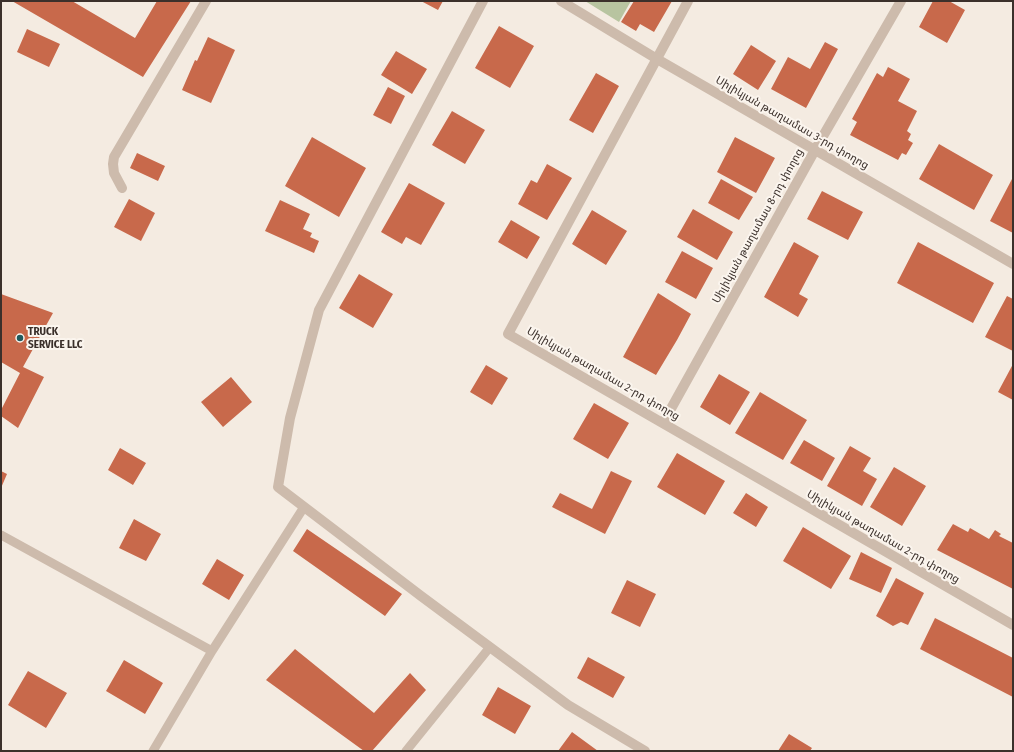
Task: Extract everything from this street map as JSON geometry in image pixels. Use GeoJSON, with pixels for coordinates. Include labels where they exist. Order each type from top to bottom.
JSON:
{"type":"FeatureCollection","features":[{"type":"Feature","properties":{"kind":"street"},"geometry":{"type":"LineString","coordinates":[[122,188],[114,173],[112,164],[114,157],[206,1]]}},
{"type":"Feature","properties":{"kind":"street"},"geometry":{"type":"LineString","coordinates":[[483,1],[319,310],[290,418],[278,487],[421,596],[568,705],[645,751]]}},
{"type":"Feature","properties":{"kind":"street","name":"Սիլիկյան թաղամաս 3-րդ փողոց"},"geometry":{"type":"LineString","coordinates":[[561,1],[657,59],[1013,264]]}},
{"type":"Feature","properties":{"kind":"street","name":"Սիլիկյան թաղամաս 2-րդ փողոց"},"geometry":{"type":"LineString","coordinates":[[688,1],[508,334],[1013,625]]}},
{"type":"Feature","properties":{"kind":"street","name":"Սիլիկյան թաղամաս 8-րդ փողոց"},"geometry":{"type":"LineString","coordinates":[[663,423],[815,150],[901,1]]}},
{"type":"Feature","properties":{"kind":"lane"},"geometry":{"type":"LineString","coordinates":[[153,751],[212,651],[304,507]]}},
{"type":"Feature","properties":{"kind":"lane"},"geometry":{"type":"LineString","coordinates":[[1,535],[212,651]]}},
{"type":"Feature","properties":{"kind":"lane"},"geometry":{"type":"LineString","coordinates":[[406,751],[490,647]]}},
{"type":"Feature","properties":{"kind":"green space"},"geometry":{"type":"Polygon","coordinates":[[[585,1],[631,1],[619,22],[585,1]]]}},
{"type":"Feature","properties":{"kind":"building"},"geometry":{"type":"Polygon","coordinates":[[[12,1],[72,1],[135,38],[157,1],[191,1],[143,77],[12,1]]]}},
{"type":"Feature","properties":{"kind":"building"},"geometry":{"type":"Polygon","coordinates":[[[421,1],[443,1],[438,10],[421,1]]]}},
{"type":"Feature","properties":{"kind":"building"},"geometry":{"type":"Polygon","coordinates":[[[634,1],[672,1],[654,32],[640,24],[636,31],[621,22],[634,1]]]}},
{"type":"Feature","properties":{"kind":"building"},"geometry":{"type":"Polygon","coordinates":[[[933,1],[949,1],[965,10],[947,43],[919,27],[933,1]]]}},
{"type":"Feature","properties":{"kind":"building"},"geometry":{"type":"Polygon","coordinates":[[[499,26],[534,46],[510,88],[475,68],[499,26]]]}},
{"type":"Feature","properties":{"kind":"building"},"geometry":{"type":"Polygon","coordinates":[[[27,29],[60,44],[49,67],[17,52],[27,29]]]}},
{"type":"Feature","properties":{"kind":"building"},"geometry":{"type":"Polygon","coordinates":[[[208,37],[235,50],[211,103],[182,90],[195,60],[197,61],[208,37]]]}},
{"type":"Feature","properties":{"kind":"building"},"geometry":{"type":"Polygon","coordinates":[[[825,42],[838,49],[806,108],[771,89],[788,57],[810,69],[825,42]]]}},
{"type":"Feature","properties":{"kind":"building"},"geometry":{"type":"Polygon","coordinates":[[[751,45],[776,61],[758,90],[733,74],[751,45]]]}},
{"type":"Feature","properties":{"kind":"building"},"geometry":{"type":"Polygon","coordinates":[[[396,51],[427,69],[412,94],[381,75],[396,51]]]}},
{"type":"Feature","properties":{"kind":"building"},"geometry":{"type":"Polygon","coordinates":[[[888,67],[910,79],[898,101],[917,111],[907,131],[911,134],[908,140],[913,143],[906,155],[902,153],[898,160],[850,135],[857,122],[852,119],[877,73],[883,77],[888,67]]]}},
{"type":"Feature","properties":{"kind":"building"},"geometry":{"type":"Polygon","coordinates":[[[596,73],[619,86],[593,133],[569,120],[596,73]]]}},
{"type":"Feature","properties":{"kind":"building"},"geometry":{"type":"Polygon","coordinates":[[[388,87],[405,96],[391,124],[373,115],[388,87]]]}},
{"type":"Feature","properties":{"kind":"building"},"geometry":{"type":"Polygon","coordinates":[[[452,111],[485,130],[465,164],[432,145],[452,111]]]}},
{"type":"Feature","properties":{"kind":"building"},"geometry":{"type":"Polygon","coordinates":[[[312,137],[366,168],[339,217],[285,186],[312,137]]]}},
{"type":"Feature","properties":{"kind":"building"},"geometry":{"type":"Polygon","coordinates":[[[735,137],[775,158],[756,193],[717,172],[735,137]]]}},
{"type":"Feature","properties":{"kind":"building"},"geometry":{"type":"Polygon","coordinates":[[[939,144],[993,175],[974,210],[919,179],[939,144]]]}},
{"type":"Feature","properties":{"kind":"building"},"geometry":{"type":"Polygon","coordinates":[[[137,153],[165,166],[158,181],[130,168],[137,153]]]}},
{"type":"Feature","properties":{"kind":"building"},"geometry":{"type":"Polygon","coordinates":[[[547,164],[572,178],[547,220],[518,204],[531,180],[537,183],[547,164]]]}},
{"type":"Feature","properties":{"kind":"building"},"geometry":{"type":"Polygon","coordinates":[[[721,179],[753,197],[739,220],[708,203],[721,179]]]}},
{"type":"Feature","properties":{"kind":"building"},"geometry":{"type":"Polygon","coordinates":[[[1013,179],[1013,233],[990,221],[1013,179]]]}},
{"type":"Feature","properties":{"kind":"building"},"geometry":{"type":"Polygon","coordinates":[[[409,183],[445,203],[421,245],[406,237],[402,244],[381,232],[409,183]]]}},
{"type":"Feature","properties":{"kind":"building"},"geometry":{"type":"Polygon","coordinates":[[[822,191],[863,212],[848,240],[807,219],[822,191]]]}},
{"type":"Feature","properties":{"kind":"building"},"geometry":{"type":"Polygon","coordinates":[[[129,199],[155,213],[141,241],[114,227],[129,199]]]}},
{"type":"Feature","properties":{"kind":"building"},"geometry":{"type":"Polygon","coordinates":[[[280,200],[310,214],[303,229],[312,233],[310,237],[319,241],[314,253],[265,231],[280,200]]]}},
{"type":"Feature","properties":{"kind":"building"},"geometry":{"type":"Polygon","coordinates":[[[693,209],[733,232],[717,260],[677,237],[693,209]]]}},
{"type":"Feature","properties":{"kind":"building"},"geometry":{"type":"Polygon","coordinates":[[[592,210],[627,231],[606,265],[572,244],[592,210]]]}},
{"type":"Feature","properties":{"kind":"building"},"geometry":{"type":"Polygon","coordinates":[[[511,220],[540,237],[527,259],[498,242],[511,220]]]}},
{"type":"Feature","properties":{"kind":"building"},"geometry":{"type":"Polygon","coordinates":[[[794,242],[819,256],[799,294],[808,299],[798,317],[764,297],[794,242]]]}},
{"type":"Feature","properties":{"kind":"building"},"geometry":{"type":"Polygon","coordinates":[[[918,242],[994,283],[973,323],[897,283],[918,242]]]}},
{"type":"Feature","properties":{"kind":"building"},"geometry":{"type":"Polygon","coordinates":[[[682,251],[713,268],[696,299],[665,282],[682,251]]]}},
{"type":"Feature","properties":{"kind":"building"},"geometry":{"type":"Polygon","coordinates":[[[359,274],[393,294],[373,328],[339,308],[359,274]]]}},
{"type":"Feature","properties":{"kind":"building"},"geometry":{"type":"Polygon","coordinates":[[[658,293],[691,314],[656,375],[623,357],[658,293]]]}},
{"type":"Feature","properties":{"kind":"building","name":"TRUCK SERVICE LLC"},"geometry":{"type":"Polygon","coordinates":[[[1,294],[53,313],[23,367],[44,377],[18,428],[1,416],[1,410],[20,373],[1,362],[1,294]]]}},
{"type":"Feature","properties":{"kind":"building"},"geometry":{"type":"Polygon","coordinates":[[[1007,296],[1013,299],[1013,351],[985,337],[1007,296]]]}},
{"type":"Feature","properties":{"kind":"building"},"geometry":{"type":"Polygon","coordinates":[[[1013,364],[1013,400],[998,392],[1013,364]]]}},
{"type":"Feature","properties":{"kind":"building"},"geometry":{"type":"Polygon","coordinates":[[[486,365],[508,378],[492,405],[470,392],[486,365]]]}},
{"type":"Feature","properties":{"kind":"building"},"geometry":{"type":"Polygon","coordinates":[[[719,374],[750,392],[730,425],[700,407],[719,374]]]}},
{"type":"Feature","properties":{"kind":"building"},"geometry":{"type":"Polygon","coordinates":[[[231,377],[252,402],[223,427],[201,402],[231,377]]]}},
{"type":"Feature","properties":{"kind":"building"},"geometry":{"type":"Polygon","coordinates":[[[760,392],[807,420],[783,460],[735,433],[760,392]]]}},
{"type":"Feature","properties":{"kind":"building"},"geometry":{"type":"Polygon","coordinates":[[[594,403],[629,423],[608,459],[573,439],[594,403]]]}},
{"type":"Feature","properties":{"kind":"building"},"geometry":{"type":"Polygon","coordinates":[[[804,440],[835,458],[822,481],[790,463],[804,440]]]}},
{"type":"Feature","properties":{"kind":"building"},"geometry":{"type":"Polygon","coordinates":[[[850,446],[871,458],[863,471],[877,479],[862,506],[827,486],[850,446]]]}},
{"type":"Feature","properties":{"kind":"building"},"geometry":{"type":"Polygon","coordinates":[[[120,448],[146,463],[133,485],[108,470],[120,448]]]}},
{"type":"Feature","properties":{"kind":"building"},"geometry":{"type":"Polygon","coordinates":[[[677,453],[725,481],[705,515],[657,487],[677,453]]]}},
{"type":"Feature","properties":{"kind":"building"},"geometry":{"type":"Polygon","coordinates":[[[894,467],[926,486],[902,526],[870,507],[894,467]]]}},
{"type":"Feature","properties":{"kind":"building"},"geometry":{"type":"Polygon","coordinates":[[[1,471],[7,474],[1,488],[1,471]]]}},
{"type":"Feature","properties":{"kind":"building"},"geometry":{"type":"Polygon","coordinates":[[[611,471],[632,481],[605,534],[552,507],[560,493],[592,509],[611,471]]]}},
{"type":"Feature","properties":{"kind":"building"},"geometry":{"type":"Polygon","coordinates":[[[746,493],[768,507],[756,527],[733,513],[746,493]]]}},
{"type":"Feature","properties":{"kind":"building"},"geometry":{"type":"Polygon","coordinates":[[[134,519],[161,534],[146,561],[119,548],[134,519]]]}},
{"type":"Feature","properties":{"kind":"building"},"geometry":{"type":"Polygon","coordinates":[[[953,524],[968,532],[970,528],[989,539],[995,530],[1001,534],[999,536],[1013,543],[1013,589],[937,550],[953,524]]]}},
{"type":"Feature","properties":{"kind":"building"},"geometry":{"type":"Polygon","coordinates":[[[803,527],[851,556],[831,589],[783,561],[803,527]]]}},
{"type":"Feature","properties":{"kind":"building"},"geometry":{"type":"Polygon","coordinates":[[[307,529],[402,594],[385,616],[293,551],[307,529]]]}},
{"type":"Feature","properties":{"kind":"building"},"geometry":{"type":"Polygon","coordinates":[[[861,552],[892,568],[881,593],[849,579],[861,552]]]}},
{"type":"Feature","properties":{"kind":"building"},"geometry":{"type":"Polygon","coordinates":[[[217,559],[244,575],[229,600],[202,584],[217,559]]]}},
{"type":"Feature","properties":{"kind":"building"},"geometry":{"type":"Polygon","coordinates":[[[896,578],[924,593],[908,625],[901,622],[893,626],[876,616],[896,578]]]}},
{"type":"Feature","properties":{"kind":"building"},"geometry":{"type":"Polygon","coordinates":[[[627,580],[656,594],[640,627],[611,613],[627,580]]]}},
{"type":"Feature","properties":{"kind":"building"},"geometry":{"type":"Polygon","coordinates":[[[935,618],[1013,658],[1013,697],[920,649],[935,618]]]}},
{"type":"Feature","properties":{"kind":"building"},"geometry":{"type":"Polygon","coordinates":[[[295,649],[374,713],[410,673],[426,690],[372,751],[364,751],[266,680],[295,649]]]}},
{"type":"Feature","properties":{"kind":"building"},"geometry":{"type":"Polygon","coordinates":[[[588,657],[625,677],[613,698],[577,678],[588,657]]]}},
{"type":"Feature","properties":{"kind":"building"},"geometry":{"type":"Polygon","coordinates":[[[124,660],[163,683],[145,714],[106,691],[124,660]]]}},
{"type":"Feature","properties":{"kind":"building"},"geometry":{"type":"Polygon","coordinates":[[[28,671],[67,693],[46,728],[8,705],[28,671]]]}},
{"type":"Feature","properties":{"kind":"building"},"geometry":{"type":"Polygon","coordinates":[[[498,687],[531,706],[515,734],[482,715],[498,687]]]}},
{"type":"Feature","properties":{"kind":"building"},"geometry":{"type":"Polygon","coordinates":[[[572,732],[598,751],[558,751],[572,732]]]}},
{"type":"Feature","properties":{"kind":"building"},"geometry":{"type":"Polygon","coordinates":[[[789,734],[812,748],[810,751],[778,751],[789,734]]]}},
{"type":"Feature","properties":{"kind":"place","name":"TRUCK SERVICE LLC"},"geometry":{"type":"Point","coordinates":[20,338]}}]}
